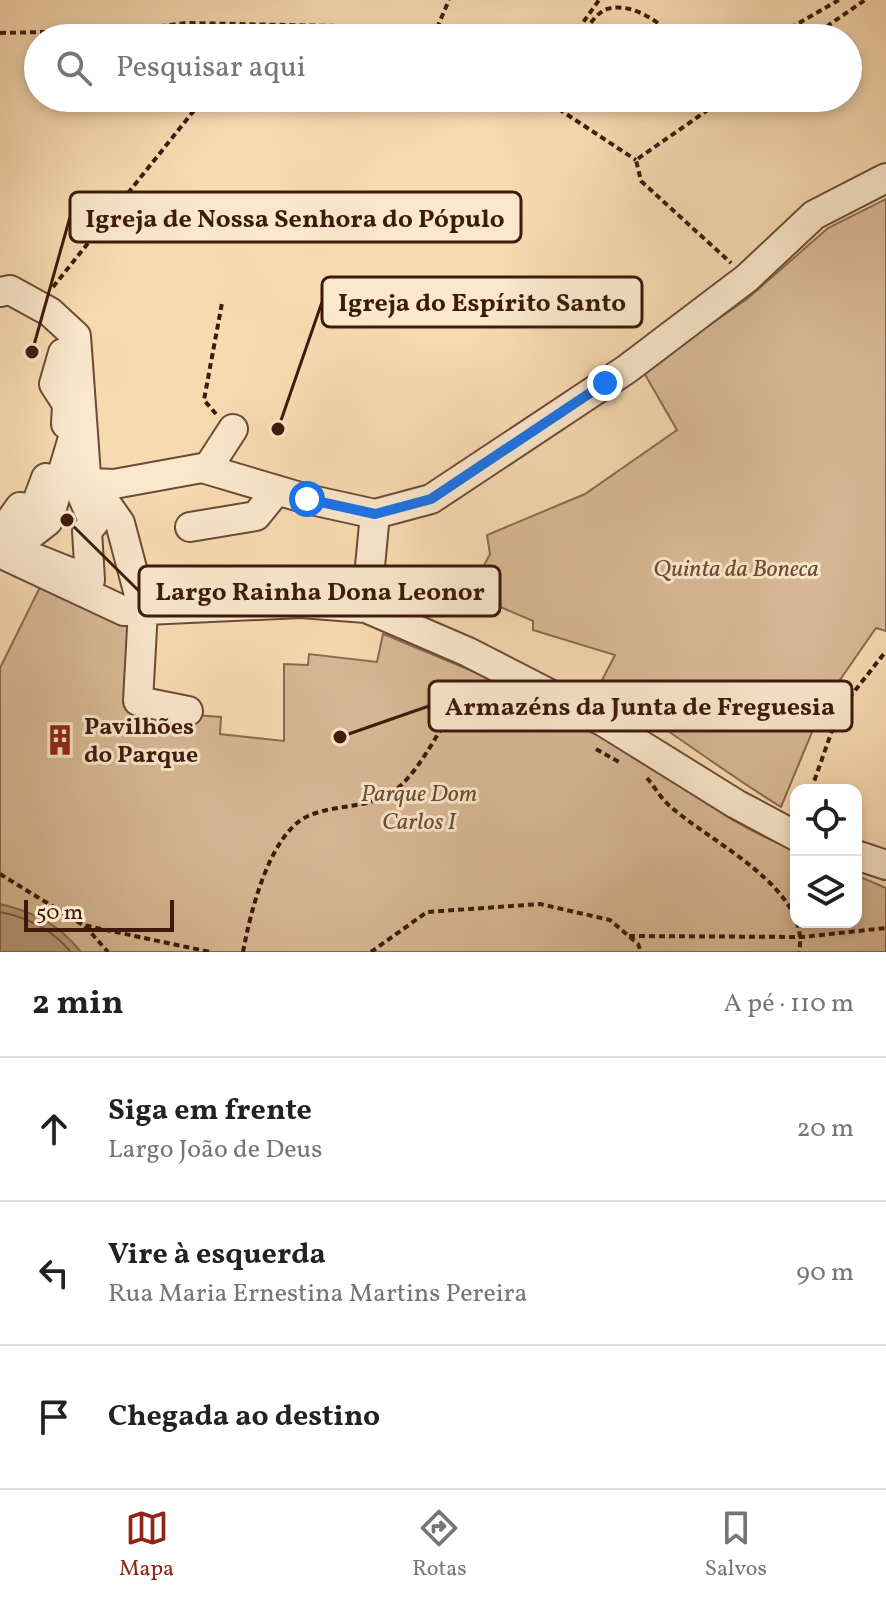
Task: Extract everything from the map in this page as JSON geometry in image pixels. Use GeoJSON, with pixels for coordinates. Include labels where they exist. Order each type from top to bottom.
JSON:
{"type":"FeatureCollection","features":[{"type":"Feature","properties":{"kind":"street"},"geometry":{"type":"LineString","coordinates":[[93,483],[114,484],[207,469],[375,514],[431,499],[627,369],[747,278],[814,215],[886,178]]}},
{"type":"Feature","properties":{"kind":"street"},"geometry":{"type":"LineString","coordinates":[[0,292],[10,290],[50,312],[76,336],[86,475],[120,523],[143,610],[138,701],[188,711]]}},
{"type":"Feature","properties":{"kind":"street"},"geometry":{"type":"LineString","coordinates":[[3,548],[20,507],[34,510],[68,420],[67,404],[54,384],[63,353]]}},
{"type":"Feature","properties":{"kind":"street"},"geometry":{"type":"LineString","coordinates":[[207,469],[233,429]]}},
{"type":"Feature","properties":{"kind":"street"},"geometry":{"type":"LineString","coordinates":[[72,441],[75,479],[94,523],[87,531],[90,580],[3,548],[48,521],[72,441]]}},
{"type":"Feature","properties":{"kind":"street"},"geometry":{"type":"LineString","coordinates":[[190,527],[256,516],[266,486]]}},
{"type":"Feature","properties":{"kind":"street"},"geometry":{"type":"LineString","coordinates":[[366,608],[375,514]]}},
{"type":"Feature","properties":{"kind":"street"},"geometry":{"type":"LineString","coordinates":[[3,548],[124,611],[301,603],[366,608],[468,652],[604,722],[736,804],[790,833]]}},
{"type":"Feature","properties":{"kind":"street"},"geometry":{"type":"LineString","coordinates":[[859,856],[886,865]]}},
{"type":"Feature","properties":{"kind":"path"},"geometry":{"type":"LineString","coordinates":[[439,24],[449,0]]}},
{"type":"Feature","properties":{"kind":"path"},"geometry":{"type":"LineString","coordinates":[[582,24],[599,0]]}},
{"type":"Feature","properties":{"kind":"path"},"geometry":{"type":"LineString","coordinates":[[797,24],[839,0]]}},
{"type":"Feature","properties":{"kind":"path"},"geometry":{"type":"LineString","coordinates":[[830,24],[865,0]]}},
{"type":"Feature","properties":{"kind":"path"},"geometry":{"type":"LineString","coordinates":[[590,24],[600,13],[619,5],[641,10],[658,24]]}},
{"type":"Feature","properties":{"kind":"path"},"geometry":{"type":"LineString","coordinates":[[178,24],[224,24]]}},
{"type":"Feature","properties":{"kind":"path"},"geometry":{"type":"LineString","coordinates":[[0,33],[24,32]]}},
{"type":"Feature","properties":{"kind":"path"},"geometry":{"type":"LineString","coordinates":[[46,296],[193,112]]}},
{"type":"Feature","properties":{"kind":"path"},"geometry":{"type":"LineString","coordinates":[[563,112],[636,160],[641,181],[735,267]]}},
{"type":"Feature","properties":{"kind":"path"},"geometry":{"type":"LineString","coordinates":[[636,160],[705,112]]}},
{"type":"Feature","properties":{"kind":"path"},"geometry":{"type":"LineString","coordinates":[[222,303],[204,400],[233,429]]}},
{"type":"Feature","properties":{"kind":"path"},"geometry":{"type":"LineString","coordinates":[[813,784],[839,711],[886,651]]}},
{"type":"Feature","properties":{"kind":"path"},"geometry":{"type":"LineString","coordinates":[[243,952],[252,902],[278,849],[291,832],[306,817],[373,803],[395,791],[451,714]]}},
{"type":"Feature","properties":{"kind":"path"},"geometry":{"type":"LineString","coordinates":[[596,749],[622,764]]}},
{"type":"Feature","properties":{"kind":"path"},"geometry":{"type":"LineString","coordinates":[[635,771],[648,779],[668,805],[753,866],[787,902],[802,937],[799,952]]}},
{"type":"Feature","properties":{"kind":"path"},"geometry":{"type":"LineString","coordinates":[[0,874],[83,925],[108,952]]}},
{"type":"Feature","properties":{"kind":"path"},"geometry":{"type":"LineString","coordinates":[[371,952],[427,912],[540,904],[574,909],[610,920],[629,936],[641,952]]}},
{"type":"Feature","properties":{"kind":"path"},"geometry":{"type":"LineString","coordinates":[[83,925],[210,952]]}},
{"type":"Feature","properties":{"kind":"path"},"geometry":{"type":"LineString","coordinates":[[629,936],[802,937],[886,928]]}},
{"type":"Feature","properties":{"kind":"green space","name":"Quinta da Boneca"},"geometry":{"type":"Polygon","coordinates":[[[886,199],[886,631],[876,628],[824,703],[781,807],[599,686],[615,655],[533,630],[533,621],[498,606],[497,587],[475,582],[490,554],[487,535],[585,494],[677,430],[643,371],[747,299],[828,228],[886,199]]]}},
{"type":"Feature","properties":{"kind":"green space","name":"Parque Dom Carlos I"},"geometry":{"type":"Polygon","coordinates":[[[41,585],[127,621],[135,654],[126,710],[221,717],[220,734],[284,741],[284,664],[308,665],[309,654],[377,662],[383,634],[548,705],[601,733],[745,827],[790,848],[790,928],[862,928],[862,878],[886,888],[886,952],[0,952],[0,668],[41,585]]]}},
{"type":"Feature","properties":{"kind":"water"},"geometry":{"type":"Polygon","coordinates":[[[0,904],[45,920],[81,952],[0,952],[0,904]]]}},
{"type":"Feature","properties":{"kind":"place","name":"Igreja de Nossa Senhora do Pópulo"},"geometry":{"type":"Point","coordinates":[32,352]}},
{"type":"Feature","properties":{"kind":"place","name":"Igreja do Espírito Santo"},"geometry":{"type":"Point","coordinates":[278,429]}},
{"type":"Feature","properties":{"kind":"place","name":"Largo Rainha Dona Leonor"},"geometry":{"type":"Point","coordinates":[67,520]}},
{"type":"Feature","properties":{"kind":"place","name":"Armazéns da Junta de Freguesia"},"geometry":{"type":"Point","coordinates":[340,737]}},
{"type":"Feature","properties":{"kind":"place","name":"Pavilhões do Parque"},"geometry":{"type":"Point","coordinates":[60,740]}},
{"type":"Feature","properties":{"kind":"route"},"geometry":{"type":"LineString","coordinates":[[307,499],[375,514],[431,499],[605,383]]}}]}
